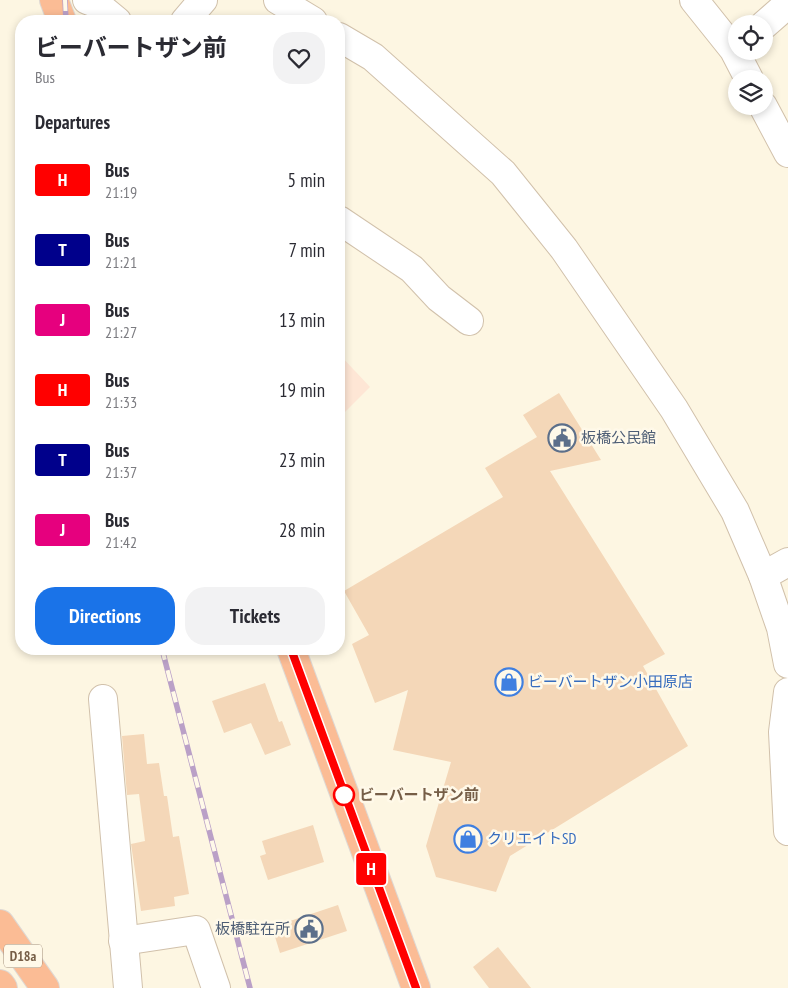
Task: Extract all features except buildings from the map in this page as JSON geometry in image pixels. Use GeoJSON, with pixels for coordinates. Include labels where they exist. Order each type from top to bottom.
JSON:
{"type":"FeatureCollection","features":[{"type":"Feature","properties":{"kind":"highway"},"geometry":{"type":"LineString","coordinates":[[54,0],[60,15]]}},
{"type":"Feature","properties":{"kind":"highway"},"geometry":{"type":"LineString","coordinates":[[293,655],[416,988]]}},
{"type":"Feature","properties":{"kind":"highway","name":"D18a"},"geometry":{"type":"LineString","coordinates":[[0,924],[45,988]]}},
{"type":"Feature","properties":{"kind":"highway"},"geometry":{"type":"LineString","coordinates":[[0,984],[3,988]]}},
{"type":"Feature","properties":{"kind":"street"},"geometry":{"type":"LineString","coordinates":[[88,0],[96,3],[110,15]]}},
{"type":"Feature","properties":{"kind":"street"},"geometry":{"type":"LineString","coordinates":[[190,15],[204,0]]}},
{"type":"Feature","properties":{"kind":"street"},"geometry":{"type":"LineString","coordinates":[[278,0],[303,15]]}},
{"type":"Feature","properties":{"kind":"street"},"geometry":{"type":"LineString","coordinates":[[694,0],[728,41]]}},
{"type":"Feature","properties":{"kind":"street"},"geometry":{"type":"LineString","coordinates":[[773,17],[788,4]]}},
{"type":"Feature","properties":{"kind":"street"},"geometry":{"type":"LineString","coordinates":[[345,41],[373,58],[503,173],[564,249],[674,409],[735,511],[763,576],[781,628],[788,664]]}},
{"type":"Feature","properties":{"kind":"street"},"geometry":{"type":"LineString","coordinates":[[768,115],[788,153]]}},
{"type":"Feature","properties":{"kind":"street"},"geometry":{"type":"LineString","coordinates":[[345,224],[412,269],[439,298],[469,321]]}},
{"type":"Feature","properties":{"kind":"street"},"geometry":{"type":"LineString","coordinates":[[763,576],[788,562]]}},
{"type":"Feature","properties":{"kind":"street"},"geometry":{"type":"LineString","coordinates":[[788,692],[783,732],[788,831]]}},
{"type":"Feature","properties":{"kind":"street"},"geometry":{"type":"LineString","coordinates":[[103,699],[128,988]]}},
{"type":"Feature","properties":{"kind":"street"},"geometry":{"type":"LineString","coordinates":[[123,940],[196,930],[216,988]]}},
{"type":"Feature","properties":{"kind":"shaded area"},"geometry":{"type":"Polygon","coordinates":[[[345,360],[370,387],[345,412],[345,360]]]}},
{"type":"Feature","properties":{"kind":"railway"},"geometry":{"type":"LineString","coordinates":[[65,0],[66,15]]}},
{"type":"Feature","properties":{"kind":"railway"},"geometry":{"type":"LineString","coordinates":[[164,655],[250,988]]}},
{"type":"Feature","properties":{"kind":"bus line","name":"H"},"geometry":{"type":"LineString","coordinates":[[293,655],[416,988]]}},
{"type":"Feature","properties":{"kind":"place","name":"板橋公民館"},"geometry":{"type":"Point","coordinates":[562,438]}},
{"type":"Feature","properties":{"kind":"place","name":"ビーバートザン小田原店"},"geometry":{"type":"Point","coordinates":[509,682]}},
{"type":"Feature","properties":{"kind":"place","name":"ビーバートザン前"},"geometry":{"type":"Point","coordinates":[344,795]}},
{"type":"Feature","properties":{"kind":"place","name":"クリエイトSD"},"geometry":{"type":"Point","coordinates":[468,839]}},
{"type":"Feature","properties":{"kind":"place","name":"板橋駐在所"},"geometry":{"type":"Point","coordinates":[309,929]}}]}
